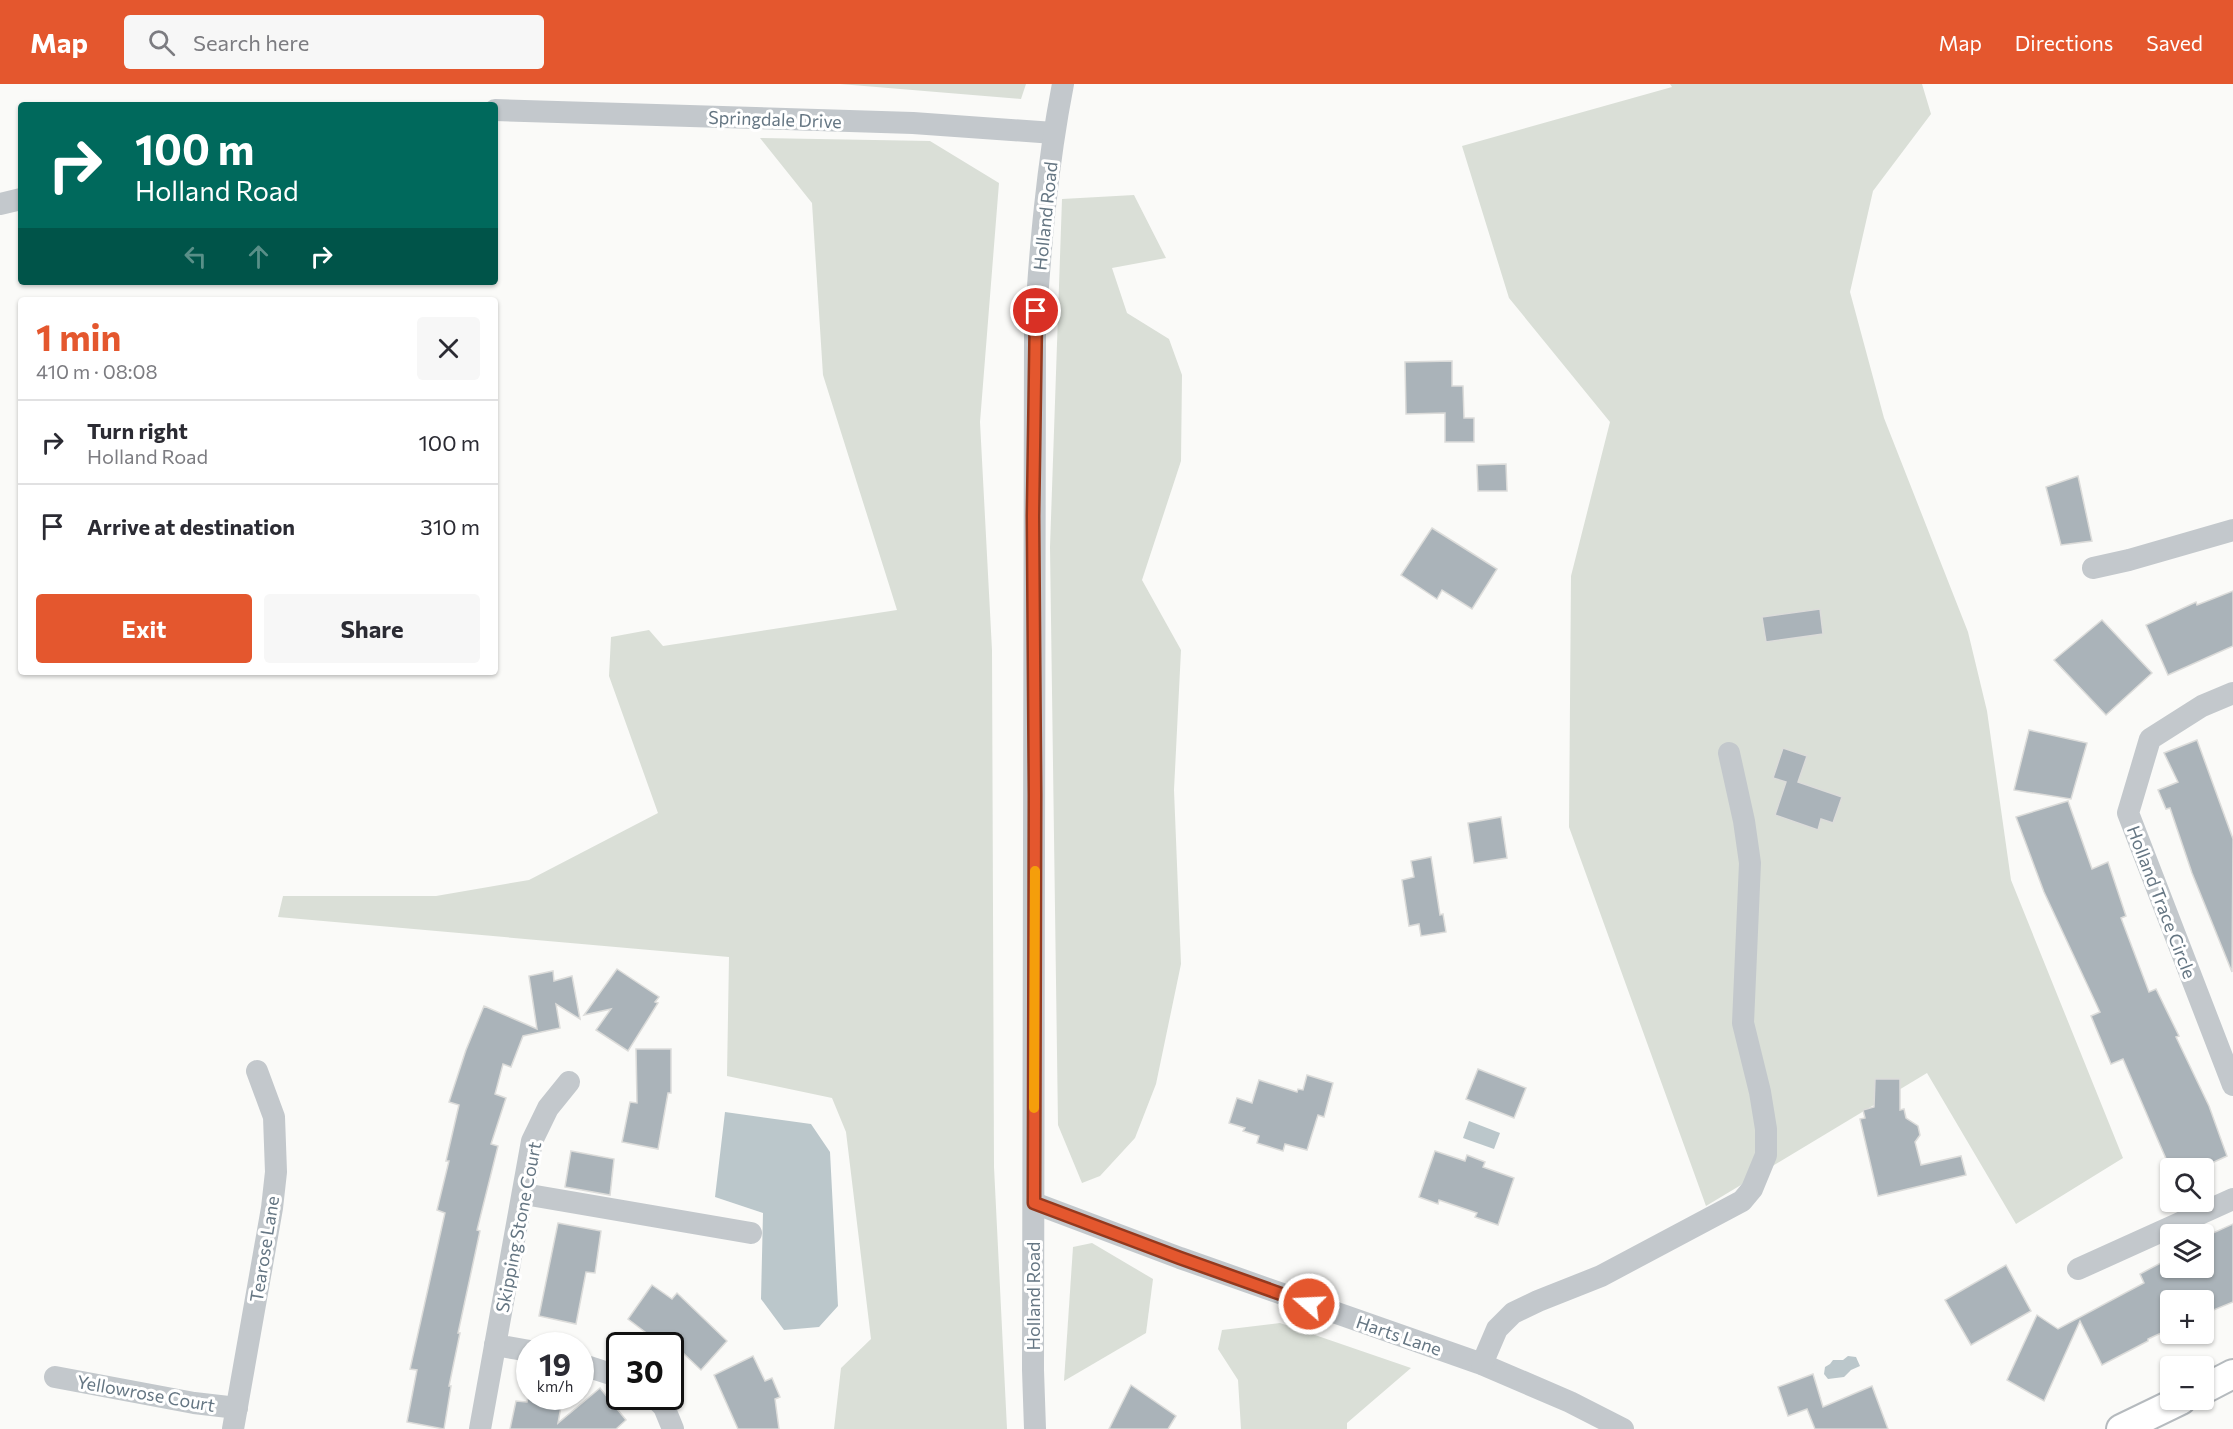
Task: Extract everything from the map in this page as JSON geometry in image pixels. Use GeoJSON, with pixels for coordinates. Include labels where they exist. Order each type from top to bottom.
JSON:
{"type":"FeatureCollection","features":[{"type":"Feature","properties":{"kind":"main road"},"geometry":{"type":"LineString","coordinates":[[2214,1384],[2233,1374]]}},
{"type":"Feature","properties":{"kind":"main road"},"geometry":{"type":"LineString","coordinates":[[2121,1429],[2160,1410]]}},
{"type":"Feature","properties":{"kind":"street","name":"Holland Road"},"geometry":{"type":"LineString","coordinates":[[1035,1429],[1035,332],[1042,225],[1054,133],[1064,84]]}},
{"type":"Feature","properties":{"kind":"street","name":"Springdale Drive"},"geometry":{"type":"LineString","coordinates":[[498,110],[913,123],[1054,133]]}},
{"type":"Feature","properties":{"kind":"street"},"geometry":{"type":"LineString","coordinates":[[0,204],[18,200]]}},
{"type":"Feature","properties":{"kind":"street"},"geometry":{"type":"LineString","coordinates":[[2093,568],[2233,530]]}},
{"type":"Feature","properties":{"kind":"street","name":"Holland Trace Circle"},"geometry":{"type":"LineString","coordinates":[[2233,693],[2202,705],[2151,739],[2128,813],[2233,1085]]}},
{"type":"Feature","properties":{"kind":"street"},"geometry":{"type":"LineString","coordinates":[[1482,1364],[1497,1329],[1513,1313],[1601,1276],[1725,1211],[1742,1201],[1756,1180],[1766,1155],[1766,1129],[1760,1092],[1743,1023],[1750,863],[1744,820],[1729,753]]}},
{"type":"Feature","properties":{"kind":"street","name":"Tearose Lane"},"geometry":{"type":"LineString","coordinates":[[235,1418],[272,1208],[276,1172],[274,1117],[257,1071]]}},
{"type":"Feature","properties":{"kind":"street","name":"Skipping Stone Court"},"geometry":{"type":"LineString","coordinates":[[480,1429],[532,1141],[548,1108],[569,1082]]}},
{"type":"Feature","properties":{"kind":"street"},"geometry":{"type":"LineString","coordinates":[[524,1194],[751,1233]]}},
{"type":"Feature","properties":{"kind":"street"},"geometry":{"type":"LineString","coordinates":[[2078,1269],[2233,1199]]}},
{"type":"Feature","properties":{"kind":"street","name":"Harts Lane"},"geometry":{"type":"LineString","coordinates":[[1034,1203],[1180,1258],[1482,1364],[1570,1402],[1623,1429]]}},
{"type":"Feature","properties":{"kind":"street"},"geometry":{"type":"LineString","coordinates":[[495,1345],[516,1349]]}},
{"type":"Feature","properties":{"kind":"street","name":"Yellowrose Court"},"geometry":{"type":"LineString","coordinates":[[55,1377],[194,1403],[235,1418]]}},
{"type":"Feature","properties":{"kind":"street"},"geometry":{"type":"LineString","coordinates":[[665,1410],[673,1429]]}},
{"type":"Feature","properties":{"kind":"shaded area"},"geometry":{"type":"Polygon","coordinates":[[[840,84],[1026,84],[1021,99],[840,84]]]}},
{"type":"Feature","properties":{"kind":"shaded area"},"geometry":{"type":"Polygon","coordinates":[[[1670,84],[1922,84],[1931,114],[1873,191],[1850,292],[1884,418],[1968,632],[1987,711],[2011,880],[2123,1158],[2016,1224],[1927,1073],[1706,1206],[1569,827],[1571,576],[1610,422],[1509,298],[1462,146],[1672,87],[1670,84]]]}},
{"type":"Feature","properties":{"kind":"shaded area"},"geometry":{"type":"Polygon","coordinates":[[[760,138],[930,141],[999,183],[980,422],[992,650],[994,1167],[1007,1429],[834,1429],[841,1368],[871,1339],[846,1132],[832,1098],[727,1076],[729,957],[278,917],[283,896],[436,896],[529,880],[658,813],[609,676],[611,637],[649,630],[663,646],[897,610],[823,375],[812,203],[760,138]]]}},
{"type":"Feature","properties":{"kind":"shaded area"},"geometry":{"type":"Polygon","coordinates":[[[1134,195],[1166,258],[1112,268],[1127,313],[1169,339],[1182,375],[1181,461],[1142,580],[1181,650],[1174,790],[1181,964],[1156,1084],[1135,1138],[1100,1176],[1082,1183],[1058,1125],[1050,547],[1062,199],[1134,195]]]}},
{"type":"Feature","properties":{"kind":"shaded area"},"geometry":{"type":"Polygon","coordinates":[[[725,1112],[811,1124],[830,1152],[838,1306],[819,1327],[784,1330],[761,1299],[763,1213],[715,1197],[725,1112]]]}},
{"type":"Feature","properties":{"kind":"shaded area"},"geometry":{"type":"Polygon","coordinates":[[[1469,1121],[1500,1133],[1494,1149],[1463,1138],[1469,1121]]]}},
{"type":"Feature","properties":{"kind":"shaded area"},"geometry":{"type":"Polygon","coordinates":[[[1092,1243],[1153,1279],[1146,1333],[1064,1381],[1073,1247],[1092,1243]]]}},
{"type":"Feature","properties":{"kind":"shaded area"},"geometry":{"type":"Polygon","coordinates":[[[1280,1323],[1411,1368],[1347,1423],[1347,1429],[1241,1429],[1238,1380],[1218,1349],[1222,1330],[1280,1323]]]}},
{"type":"Feature","properties":{"kind":"shaded area"},"geometry":{"type":"Polygon","coordinates":[[[1848,1356],[1856,1357],[1860,1366],[1851,1370],[1844,1377],[1828,1379],[1824,1374],[1825,1367],[1833,1360],[1843,1360],[1848,1356]]]}},
{"type":"Feature","properties":{"kind":"building"},"geometry":{"type":"Polygon","coordinates":[[[1452,361],[1452,386],[1463,386],[1464,418],[1474,418],[1474,442],[1445,442],[1445,413],[1406,414],[1405,362],[1452,361]]]}},
{"type":"Feature","properties":{"kind":"building"},"geometry":{"type":"Polygon","coordinates":[[[1506,464],[1507,491],[1478,491],[1477,465],[1506,464]]]}},
{"type":"Feature","properties":{"kind":"building"},"geometry":{"type":"Polygon","coordinates":[[[2078,476],[2092,541],[2061,545],[2046,487],[2078,476]]]}},
{"type":"Feature","properties":{"kind":"building"},"geometry":{"type":"Polygon","coordinates":[[[1432,528],[1497,569],[1472,609],[1442,590],[1437,599],[1401,575],[1432,528]]]}},
{"type":"Feature","properties":{"kind":"building"},"geometry":{"type":"Polygon","coordinates":[[[2233,591],[2233,646],[2168,675],[2146,625],[2196,602],[2197,605],[2233,591]]]}},
{"type":"Feature","properties":{"kind":"building"},"geometry":{"type":"Polygon","coordinates":[[[1820,609],[1823,634],[1766,642],[1762,617],[1820,609]]]}},
{"type":"Feature","properties":{"kind":"building"},"geometry":{"type":"Polygon","coordinates":[[[2102,620],[2152,673],[2106,715],[2054,660],[2102,620]]]}},
{"type":"Feature","properties":{"kind":"building"},"geometry":{"type":"Polygon","coordinates":[[[2029,730],[2087,743],[2071,799],[2014,790],[2029,730]]]}},
{"type":"Feature","properties":{"kind":"building"},"geometry":{"type":"Polygon","coordinates":[[[2197,740],[2233,839],[2232,972],[2192,873],[2170,808],[2166,809],[2158,790],[2178,782],[2164,753],[2197,740]]]}},
{"type":"Feature","properties":{"kind":"building"},"geometry":{"type":"Polygon","coordinates":[[[1783,748],[1807,756],[1798,782],[1842,797],[1833,823],[1821,819],[1818,830],[1775,815],[1786,782],[1773,778],[1783,748]]]}},
{"type":"Feature","properties":{"kind":"building"},"geometry":{"type":"Polygon","coordinates":[[[2068,801],[2092,869],[2108,862],[2126,916],[2121,918],[2149,992],[2156,989],[2179,1036],[2176,1037],[2209,1106],[2227,1156],[2214,1162],[2214,1158],[2166,1158],[2123,1059],[2111,1064],[2091,1016],[2100,1012],[2044,892],[2016,817],[2068,801]]]}},
{"type":"Feature","properties":{"kind":"building"},"geometry":{"type":"Polygon","coordinates":[[[1501,817],[1507,858],[1474,863],[1468,823],[1501,817]]]}},
{"type":"Feature","properties":{"kind":"building"},"geometry":{"type":"Polygon","coordinates":[[[1431,857],[1440,915],[1443,914],[1446,932],[1421,936],[1419,924],[1409,926],[1402,880],[1414,877],[1411,861],[1431,857]]]}},
{"type":"Feature","properties":{"kind":"building"},"geometry":{"type":"Polygon","coordinates":[[[617,969],[659,997],[655,1002],[658,1003],[628,1051],[596,1030],[611,1009],[584,1015],[617,969]]]}},
{"type":"Feature","properties":{"kind":"building"},"geometry":{"type":"Polygon","coordinates":[[[553,971],[554,981],[572,976],[580,1019],[556,1004],[560,1028],[523,1036],[511,1067],[503,1064],[495,1094],[506,1098],[491,1144],[498,1146],[477,1230],[480,1231],[458,1333],[460,1333],[449,1386],[451,1386],[444,1429],[407,1422],[417,1370],[410,1369],[445,1213],[437,1210],[459,1105],[449,1102],[466,1050],[484,1006],[537,1029],[529,976],[553,971]]]}},
{"type":"Feature","properties":{"kind":"building"},"geometry":{"type":"Polygon","coordinates":[[[636,1049],[671,1049],[671,1093],[668,1093],[658,1149],[622,1142],[630,1102],[637,1103],[636,1049]]]}},
{"type":"Feature","properties":{"kind":"building"},"geometry":{"type":"Polygon","coordinates":[[[1478,1069],[1526,1088],[1514,1118],[1466,1099],[1478,1069]]]}},
{"type":"Feature","properties":{"kind":"building"},"geometry":{"type":"Polygon","coordinates":[[[1307,1075],[1333,1083],[1324,1117],[1318,1115],[1307,1150],[1285,1144],[1283,1151],[1257,1143],[1259,1136],[1229,1123],[1237,1098],[1252,1103],[1259,1080],[1297,1092],[1298,1089],[1303,1090],[1307,1075]]]}},
{"type":"Feature","properties":{"kind":"building"},"geometry":{"type":"Polygon","coordinates":[[[1875,1079],[1900,1079],[1900,1110],[1904,1109],[1906,1118],[1918,1126],[1920,1135],[1915,1142],[1921,1165],[1961,1156],[1966,1175],[1878,1196],[1860,1119],[1865,1118],[1863,1110],[1874,1107],[1875,1079]]]}},
{"type":"Feature","properties":{"kind":"building"},"geometry":{"type":"Polygon","coordinates":[[[571,1151],[614,1159],[610,1195],[565,1187],[571,1151]]]}},
{"type":"Feature","properties":{"kind":"building"},"geometry":{"type":"Polygon","coordinates":[[[1435,1151],[1465,1161],[1467,1155],[1485,1162],[1483,1167],[1514,1178],[1498,1225],[1475,1217],[1477,1213],[1439,1200],[1438,1204],[1419,1197],[1435,1151]]]}},
{"type":"Feature","properties":{"kind":"building"},"geometry":{"type":"Polygon","coordinates":[[[558,1223],[601,1231],[595,1273],[586,1272],[576,1324],[539,1316],[558,1223]]]}},
{"type":"Feature","properties":{"kind":"building"},"geometry":{"type":"Polygon","coordinates":[[[2233,1224],[2233,1302],[2214,1310],[2214,1290],[2160,1290],[2160,1334],[2148,1341],[2102,1365],[2080,1321],[2044,1401],[2007,1380],[2037,1315],[2058,1329],[2144,1283],[2140,1274],[2160,1263],[2160,1278],[2214,1278],[2214,1233],[2233,1224]]]}},
{"type":"Feature","properties":{"kind":"building"},"geometry":{"type":"Polygon","coordinates":[[[2006,1265],[2031,1311],[1971,1345],[1945,1300],[2006,1265]]]}},
{"type":"Feature","properties":{"kind":"building"},"geometry":{"type":"Polygon","coordinates":[[[652,1285],[672,1299],[677,1293],[727,1341],[701,1370],[684,1354],[684,1332],[645,1332],[628,1319],[652,1285]]]}},
{"type":"Feature","properties":{"kind":"building"},"geometry":{"type":"Polygon","coordinates":[[[753,1356],[765,1381],[772,1378],[780,1397],[775,1399],[779,1429],[738,1429],[714,1375],[753,1356]]]}},
{"type":"Feature","properties":{"kind":"building"},"geometry":{"type":"Polygon","coordinates":[[[1813,1374],[1823,1407],[1872,1386],[1888,1429],[1815,1429],[1807,1409],[1788,1416],[1778,1387],[1813,1374]]]}},
{"type":"Feature","properties":{"kind":"building"},"geometry":{"type":"Polygon","coordinates":[[[1131,1385],[1176,1416],[1168,1429],[1109,1429],[1131,1385]]]}},
{"type":"Feature","properties":{"kind":"building"},"geometry":{"type":"Polygon","coordinates":[[[600,1388],[606,1395],[606,1410],[618,1410],[626,1420],[616,1429],[510,1429],[516,1401],[516,1410],[560,1410],[558,1423],[574,1410],[594,1410],[594,1393],[600,1388]]]}},
{"type":"Feature","properties":{"kind":"slow traffic"},"geometry":{"type":"LineString","coordinates":[[1034,1108],[1035,871]]}},
{"type":"Feature","properties":{"kind":"route"},"geometry":{"type":"LineString","coordinates":[[1036,311],[1033,516],[1034,1203],[1309,1304]]}}]}
